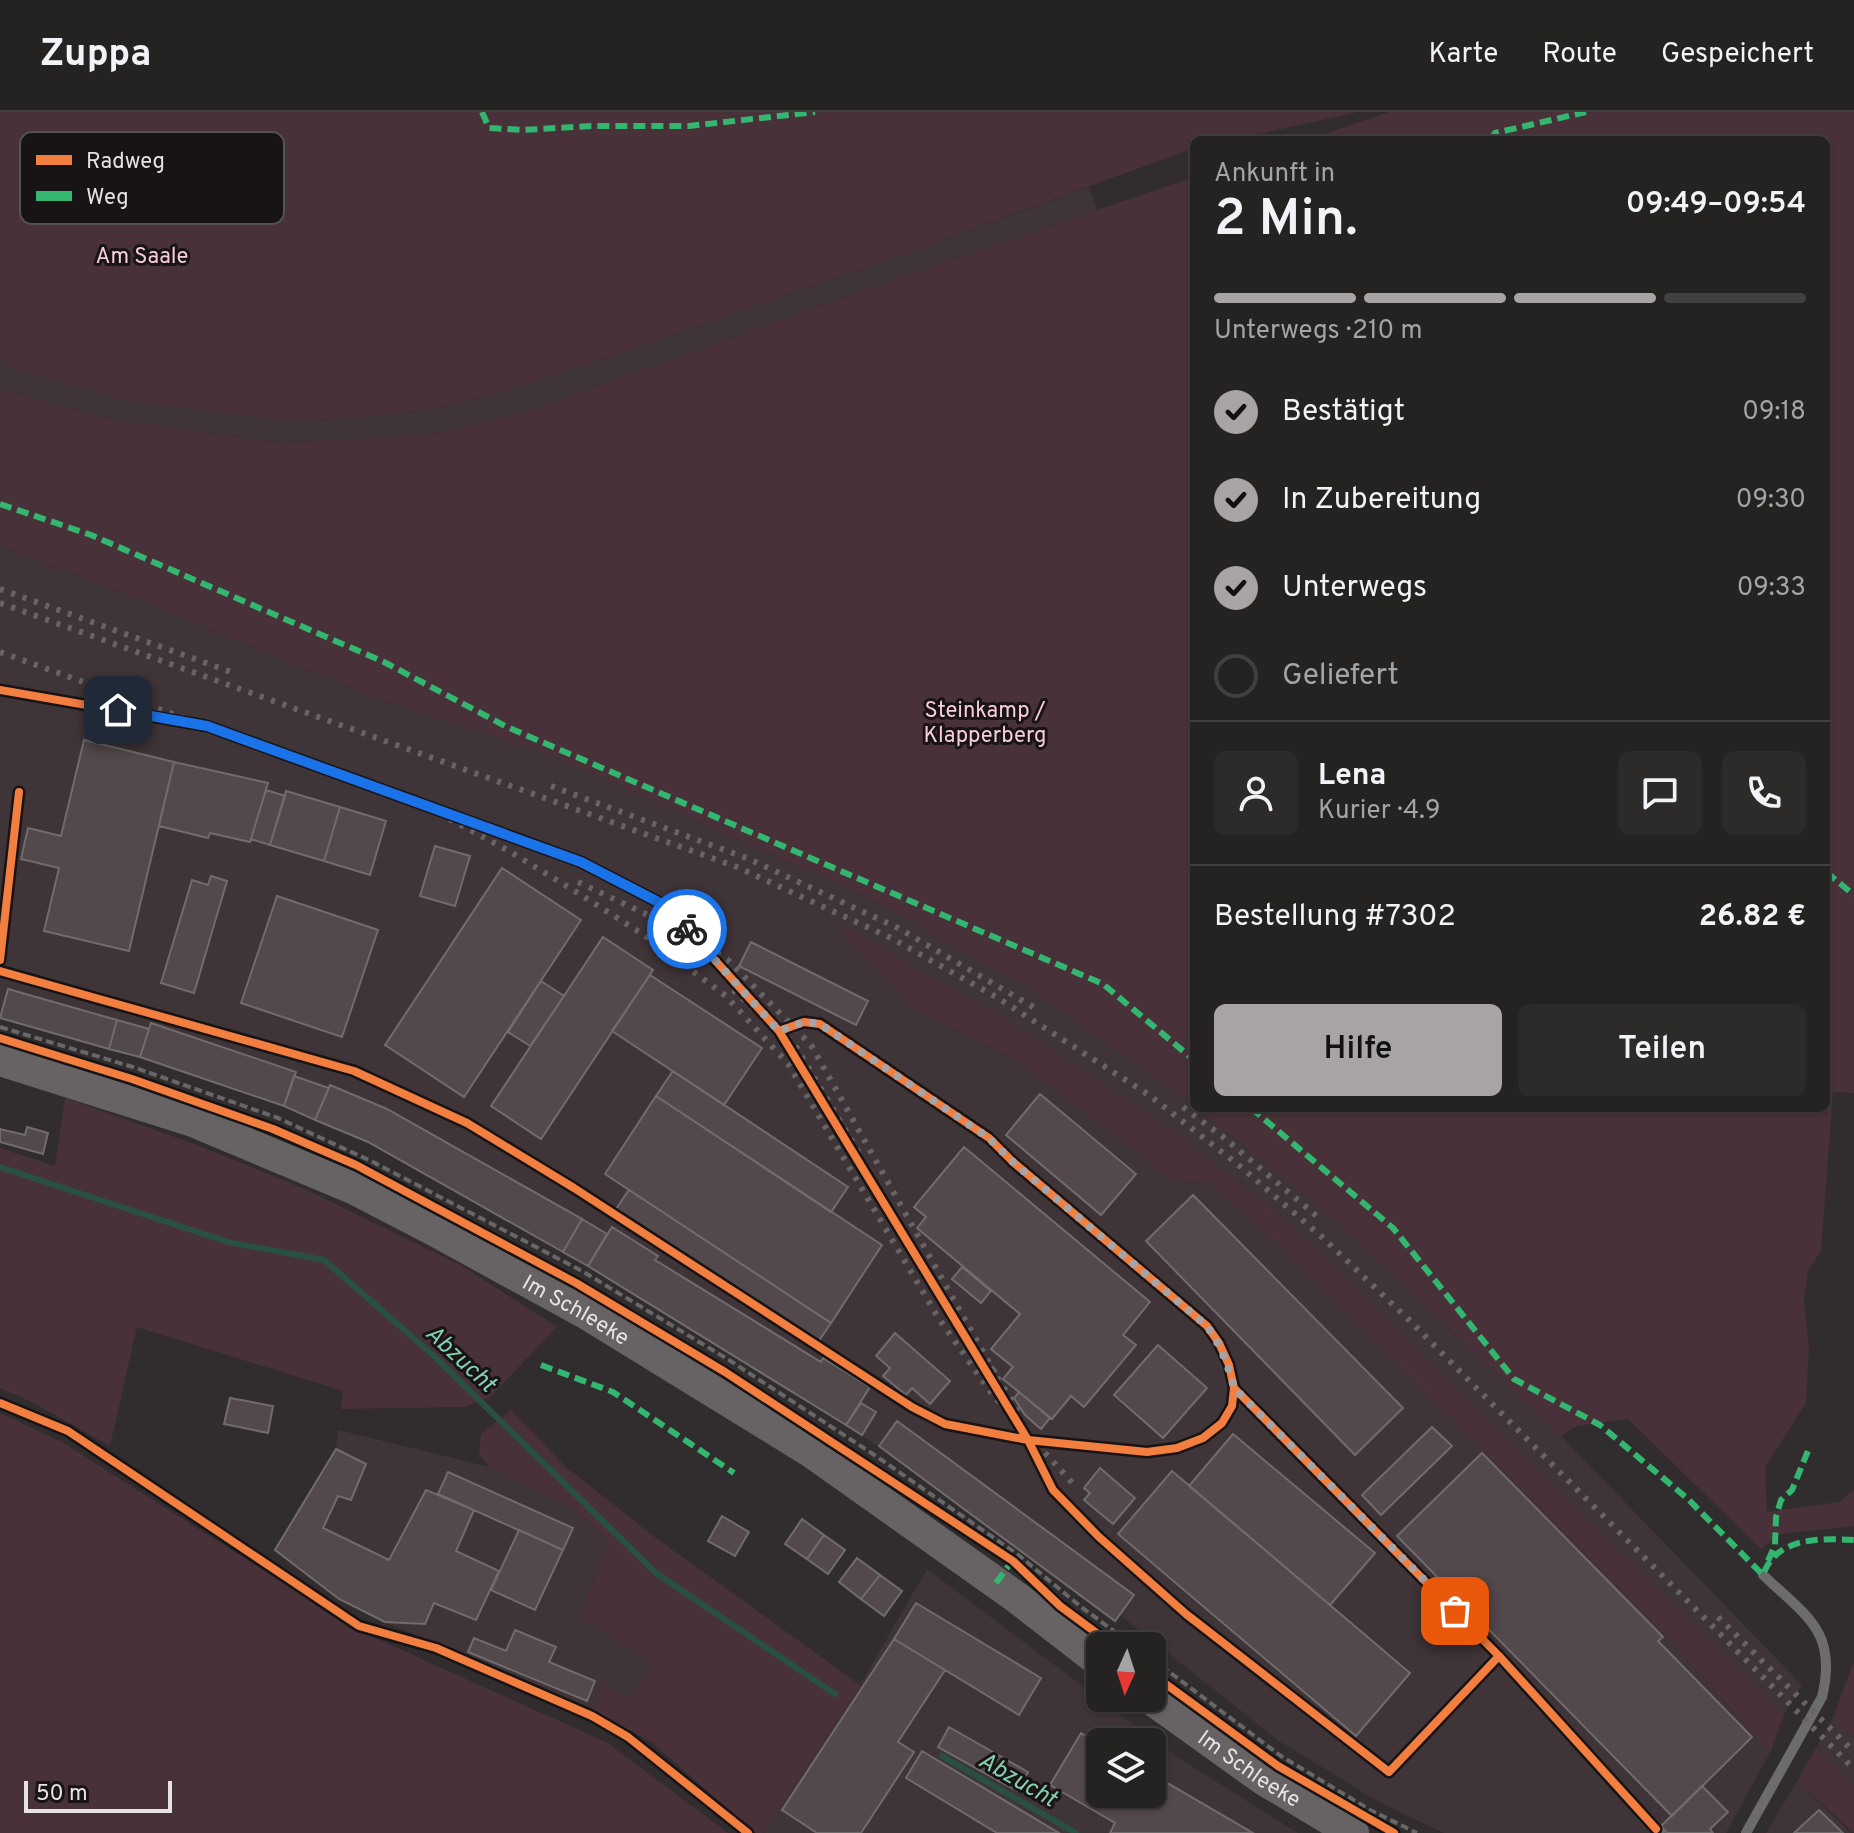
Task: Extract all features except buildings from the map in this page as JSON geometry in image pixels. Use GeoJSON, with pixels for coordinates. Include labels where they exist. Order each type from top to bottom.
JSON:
{"type":"FeatureCollection","features":[{"type":"Feature","properties":{"kind":"main road","name":"Im Schleeke"},"geometry":{"type":"LineString","coordinates":[[0,1060],[207,1127],[355,1189],[434,1230],[589,1315],[810,1451],[1016,1597],[1086,1651]]}},
{"type":"Feature","properties":{"kind":"main road","name":"Im Schleeke"},"geometry":{"type":"LineString","coordinates":[[1166,1709],[1263,1779],[1353,1833]]}},
{"type":"Feature","properties":{"kind":"lane"},"geometry":{"type":"LineString","coordinates":[[0,690],[207,726],[581,862],[666,906],[779,1031],[1028,1440],[1053,1490],[1099,1537],[1186,1614],[1389,1772],[1499,1656]]}},
{"type":"Feature","properties":{"kind":"lane"},"geometry":{"type":"LineString","coordinates":[[0,960],[19,792]]}},
{"type":"Feature","properties":{"kind":"lane"},"geometry":{"type":"LineString","coordinates":[[0,971],[354,1071],[467,1123],[574,1188],[912,1407],[945,1424],[1028,1440],[1147,1452],[1177,1448],[1203,1438],[1222,1423],[1232,1406],[1234,1388],[1229,1365],[1207,1326],[1013,1162],[989,1138],[820,1024],[804,1022],[779,1031]]}},
{"type":"Feature","properties":{"kind":"lane"},"geometry":{"type":"LineString","coordinates":[[1234,1388],[1499,1656],[1660,1833]]}},
{"type":"Feature","properties":{"kind":"lane"},"geometry":{"type":"LineString","coordinates":[[1746,1833],[1822,1697],[1826,1680],[1825,1643],[1814,1624],[1763,1575]]}},
{"type":"Feature","properties":{"kind":"path"},"geometry":{"type":"LineString","coordinates":[[342,1159],[370,1172]]}},
{"type":"Feature","properties":{"kind":"path"},"geometry":{"type":"LineString","coordinates":[[951,1521],[1013,1561],[1032,1579]]}},
{"type":"Feature","properties":{"kind":"path"},"geometry":{"type":"LineString","coordinates":[[1166,1670],[1281,1756],[1370,1810],[1417,1833]]}},
{"type":"Feature","properties":{"kind":"path"},"geometry":{"type":"LineString","coordinates":[[1267,1758],[1278,1766]]}},
{"type":"Feature","properties":{"kind":"path"},"geometry":{"type":"LineString","coordinates":[[1302,1781],[1394,1833]]}},
{"type":"Feature","properties":{"kind":"shaded area"},"geometry":{"type":"Polygon","coordinates":[[[1089,187],[1097,210],[529,411],[434,434],[283,443],[116,420],[0,390],[0,362],[14,369],[282,420],[342,419],[437,409],[600,360],[1089,187]]]}},
{"type":"Feature","properties":{"kind":"shaded area"},"geometry":{"type":"Polygon","coordinates":[[[0,546],[370,695],[546,753],[873,900],[1032,990],[1185,1098],[1190,1104],[1190,1112],[1202,1112],[1338,1222],[1561,1436],[1802,1685],[1784,1714],[1285,1219],[1168,1127],[1011,1022],[835,921],[911,1007],[1022,1064],[1174,1182],[1208,1181],[1287,1253],[1664,1633],[1770,1753],[1726,1833],[1444,1833],[1379,1802],[1279,1741],[1166,1651],[1166,1632],[1141,1632],[1120,1615],[1115,1621],[878,1446],[563,1252],[368,1143],[284,1106],[140,1057],[0,1018],[0,546]]]}},
{"type":"Feature","properties":{"kind":"shaded area"},"geometry":{"type":"Polygon","coordinates":[[[338,1430],[490,1467],[575,1510],[608,1540],[580,1617],[653,1663],[632,1700],[603,1684],[592,1709],[385,1622],[339,1599],[275,1550],[336,1449],[338,1430]]]}},
{"type":"Feature","properties":{"kind":"shaded area"},"geometry":{"type":"Polygon","coordinates":[[[927,1569],[1086,1689],[1086,1712],[1117,1712],[1138,1728],[1086,1728],[1086,1808],[1166,1808],[1166,1749],[1298,1833],[763,1833],[860,1685],[927,1569]]]}},
{"type":"Feature","properties":{"kind":"shaded area"},"geometry":{"type":"Polygon","coordinates":[[[1833,1717],[1854,1738],[1854,1784],[1816,1748],[1833,1717]]]}},
{"type":"Feature","properties":{"kind":"shaded area"},"geometry":{"type":"Polygon","coordinates":[[[1797,1781],[1851,1833],[1766,1833],[1797,1781]]]}},
{"type":"Feature","properties":{"kind":"green space","name":"Am Saale"},"geometry":{"type":"Polygon","coordinates":[[[0,112],[1358,112],[1250,136],[1190,136],[1190,149],[882,262],[600,360],[437,409],[342,419],[282,420],[125,400],[14,369],[0,362],[0,112]]]}},
{"type":"Feature","properties":{"kind":"green space"},"geometry":{"type":"Polygon","coordinates":[[[1389,112],[1854,112],[1854,1093],[1833,1092],[1821,1251],[1808,1271],[1804,1300],[1809,1347],[1806,1403],[1765,1467],[1767,1512],[1839,1502],[1854,1490],[1854,1526],[1781,1534],[1761,1549],[1628,1419],[1577,1426],[1561,1436],[1338,1222],[1202,1112],[1830,1112],[1830,136],[1318,136],[1389,112]]]}},
{"type":"Feature","properties":{"kind":"green space","name":"Steinkamp / Klapperberg"},"geometry":{"type":"Polygon","coordinates":[[[1190,178],[1190,1102],[1032,990],[873,900],[546,753],[370,695],[0,546],[0,390],[116,420],[283,443],[434,434],[529,411],[892,280],[1190,178]]]}},
{"type":"Feature","properties":{"kind":"green space"},"geometry":{"type":"Polygon","coordinates":[[[832,919],[1011,1022],[1168,1127],[1285,1219],[1784,1714],[1770,1753],[1664,1633],[1287,1253],[1208,1181],[1174,1182],[1022,1064],[911,1007],[832,919]]]}},
{"type":"Feature","properties":{"kind":"green space"},"geometry":{"type":"Polygon","coordinates":[[[65,1098],[192,1143],[305,1189],[462,1266],[557,1327],[489,1398],[464,1407],[341,1409],[343,1391],[137,1327],[110,1446],[34,1403],[0,1388],[0,1148],[55,1166],[65,1098]]]}},
{"type":"Feature","properties":{"kind":"green space"},"geometry":{"type":"Polygon","coordinates":[[[511,1410],[566,1467],[652,1535],[860,1685],[763,1833],[756,1833],[651,1742],[592,1709],[603,1683],[632,1699],[653,1663],[580,1617],[608,1540],[575,1510],[490,1467],[479,1454],[481,1434],[511,1410]]]}},
{"type":"Feature","properties":{"kind":"green space"},"geometry":{"type":"Polygon","coordinates":[[[0,1413],[62,1442],[355,1629],[606,1742],[728,1833],[0,1833],[0,1413]]]}},
{"type":"Feature","properties":{"kind":"green space"},"geometry":{"type":"Polygon","coordinates":[[[1854,1661],[1854,1738],[1833,1717],[1854,1661]]]}},
{"type":"Feature","properties":{"kind":"green space"},"geometry":{"type":"Polygon","coordinates":[[[1816,1748],[1854,1784],[1854,1833],[1797,1781],[1816,1748]]]}},
{"type":"Feature","properties":{"kind":"waterway","name":"Abzucht"},"geometry":{"type":"LineString","coordinates":[[0,1167],[228,1242],[324,1260],[433,1355],[656,1573],[835,1694]]}},
{"type":"Feature","properties":{"kind":"waterway","name":"Abzucht"},"geometry":{"type":"LineString","coordinates":[[942,1756],[1076,1833]]}},
{"type":"Feature","properties":{"kind":"railway"},"geometry":{"type":"LineString","coordinates":[[0,589],[234,673]]}},
{"type":"Feature","properties":{"kind":"railway"},"geometry":{"type":"LineString","coordinates":[[0,603],[737,867],[891,938],[998,998],[1149,1095],[1241,1167],[1322,1237],[1410,1321],[1854,1769]]}},
{"type":"Feature","properties":{"kind":"railway"},"geometry":{"type":"LineString","coordinates":[[0,652],[420,803],[509,851],[581,895],[644,935],[726,996],[788,1064],[939,1319],[992,1394],[1076,1487]]}},
{"type":"Feature","properties":{"kind":"railway"},"geometry":{"type":"LineString","coordinates":[[551,786],[749,859],[898,928],[1040,1011]]}},
{"type":"Feature","properties":{"kind":"railway"},"geometry":{"type":"LineString","coordinates":[[578,882],[667,924],[728,960],[811,1045],[996,1375]]}},
{"type":"Feature","properties":{"kind":"railway"},"geometry":{"type":"LineString","coordinates":[[733,990],[795,1045],[859,1153]]}},
{"type":"Feature","properties":{"kind":"railway"},"geometry":{"type":"LineString","coordinates":[[1183,1107],[1319,1218]]}},
{"type":"Feature","properties":{"kind":"railway"},"geometry":{"type":"LineString","coordinates":[[991,1367],[1021,1415]]}},
{"type":"Feature","properties":{"kind":"railway"},"geometry":{"type":"LineString","coordinates":[[1718,1617],[1854,1752]]}},
{"type":"Feature","properties":{"kind":"marked path"},"geometry":{"type":"LineString","coordinates":[[482,112],[489,128],[523,130],[689,126],[815,112]]}},
{"type":"Feature","properties":{"kind":"marked path"},"geometry":{"type":"LineString","coordinates":[[1493,136],[1495,133],[1586,112]]}},
{"type":"Feature","properties":{"kind":"marked path"},"geometry":{"type":"LineString","coordinates":[[0,504],[91,535],[384,662],[507,727],[1103,984],[1190,1057]]}},
{"type":"Feature","properties":{"kind":"marked path"},"geometry":{"type":"LineString","coordinates":[[1830,875],[1854,895]]}},
{"type":"Feature","properties":{"kind":"marked path"},"geometry":{"type":"LineString","coordinates":[[1256,1112],[1393,1228],[1514,1379],[1600,1425],[1688,1499],[1763,1575],[1778,1553],[1801,1542],[1854,1540]]}},
{"type":"Feature","properties":{"kind":"marked path"},"geometry":{"type":"LineString","coordinates":[[541,1365],[613,1392],[734,1473]]}},
{"type":"Feature","properties":{"kind":"marked path"},"geometry":{"type":"LineString","coordinates":[[1768,1561],[1775,1545],[1776,1517],[1781,1500],[1792,1490],[1810,1446]]}},
{"type":"Feature","properties":{"kind":"marked path"},"geometry":{"type":"LineString","coordinates":[[996,1583],[1015,1557]]}},
{"type":"Feature","properties":{"kind":"cycle path"},"geometry":{"type":"LineString","coordinates":[[0,690],[207,726],[581,862],[666,906],[779,1031],[1028,1440],[1053,1490],[1099,1537],[1186,1614],[1389,1772],[1499,1656]]}},
{"type":"Feature","properties":{"kind":"cycle path"},"geometry":{"type":"LineString","coordinates":[[0,960],[19,792]]}},
{"type":"Feature","properties":{"kind":"cycle path"},"geometry":{"type":"LineString","coordinates":[[0,971],[354,1071],[467,1123],[574,1188],[912,1407],[945,1424],[1028,1440],[1147,1452],[1177,1448],[1203,1438],[1222,1423],[1232,1406],[1234,1388],[1229,1365],[1207,1326],[1013,1162],[989,1138],[820,1024],[804,1022],[779,1031]]}},
{"type":"Feature","properties":{"kind":"cycle path"},"geometry":{"type":"LineString","coordinates":[[0,1038],[132,1079],[273,1129],[356,1165],[576,1283],[725,1372],[1013,1561],[1060,1606],[1095,1632]]}},
{"type":"Feature","properties":{"kind":"cycle path"},"geometry":{"type":"LineString","coordinates":[[1234,1388],[1499,1656],[1656,1829]]}},
{"type":"Feature","properties":{"kind":"cycle path"},"geometry":{"type":"LineString","coordinates":[[0,1403],[68,1431],[359,1626],[436,1648],[592,1716],[628,1737],[748,1833]]}},
{"type":"Feature","properties":{"kind":"cycle path"},"geometry":{"type":"LineString","coordinates":[[1166,1684],[1278,1766],[1394,1833]]}},
{"type":"Feature","properties":{"kind":"way so far"},"geometry":{"type":"LineString","coordinates":[[687,929],[779,1031],[804,1022],[820,1024],[845,1038],[989,1138],[1013,1162],[1207,1326],[1229,1365],[1234,1388],[1455,1611]]}},
{"type":"Feature","properties":{"kind":"route"},"geometry":{"type":"LineString","coordinates":[[118,710],[207,726],[581,862],[666,906],[687,929]]}}]}
